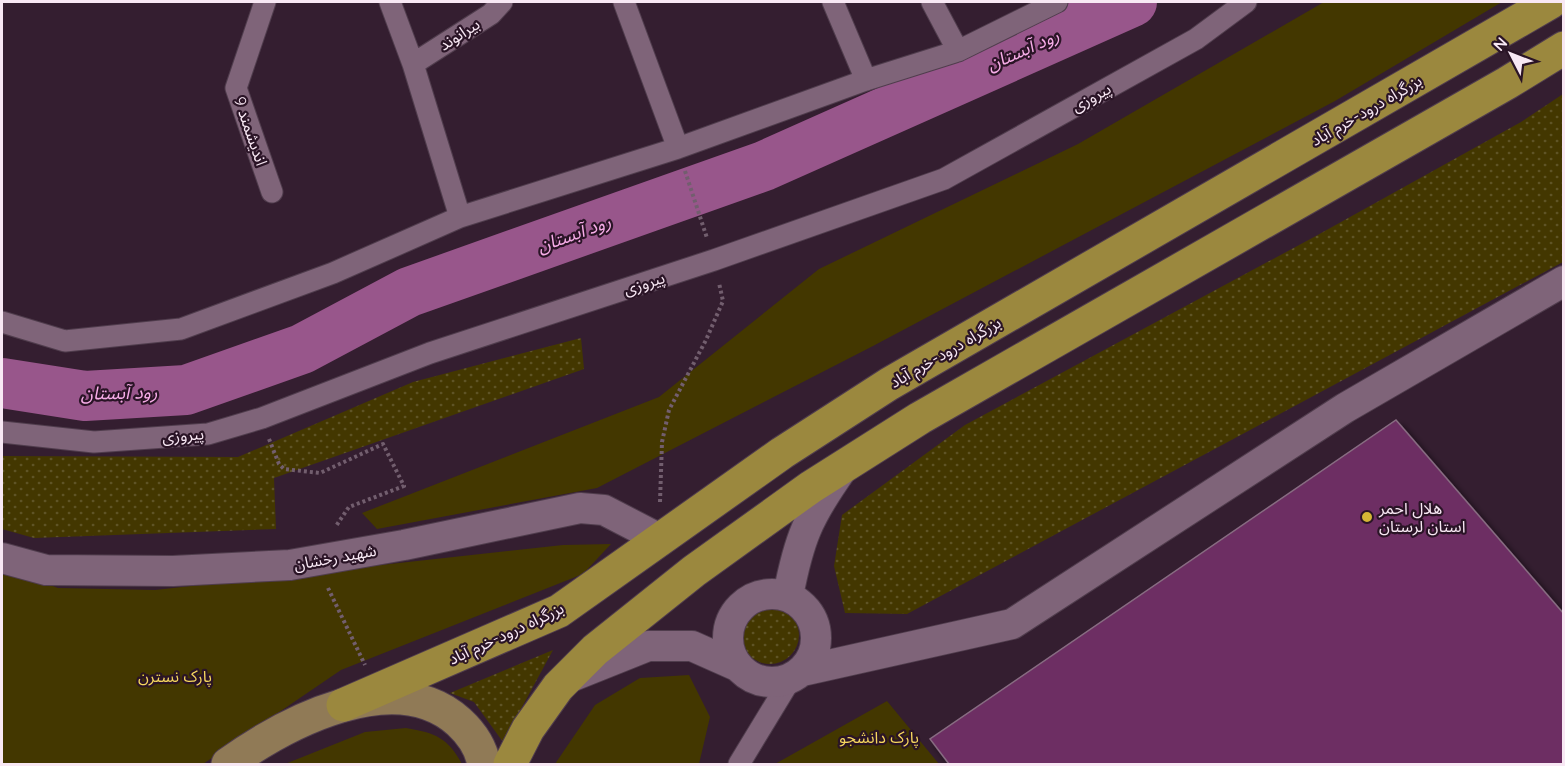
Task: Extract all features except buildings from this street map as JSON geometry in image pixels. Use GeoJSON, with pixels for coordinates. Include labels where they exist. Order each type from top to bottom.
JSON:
{"type":"FeatureCollection","features":[{"type":"Feature","properties":{"kind":"highway","name":"بزرگراه درود-خرم آباد"},"geometry":{"type":"LineString","coordinates":[[343,705],[559,610],[658,538],[782,453],[889,384],[1551,2]]}},
{"type":"Feature","properties":{"kind":"highway"},"geometry":{"type":"LineString","coordinates":[[510,765],[528,729],[568,678],[596,650],[694,570],[845,465],[920,418],[1497,89],[1563,48]]}},
{"type":"Feature","properties":{"kind":"main road"},"geometry":{"type":"LineString","coordinates":[[228,765],[254,746],[299,722],[343,705],[382,699],[419,701],[448,712],[470,731],[484,765]]}},
{"type":"Feature","properties":{"kind":"street","name":"اندیشمند 9"},"geometry":{"type":"LineString","coordinates":[[265,2],[236,88],[272,192]]}},
{"type":"Feature","properties":{"kind":"street"},"geometry":{"type":"LineString","coordinates":[[390,2],[414,64],[460,217]]}},
{"type":"Feature","properties":{"kind":"street","name":"بیرانوند"},"geometry":{"type":"LineString","coordinates":[[414,64],[491,14],[502,2]]}},
{"type":"Feature","properties":{"kind":"street"},"geometry":{"type":"LineString","coordinates":[[624,2],[678,148]]}},
{"type":"Feature","properties":{"kind":"street"},"geometry":{"type":"LineString","coordinates":[[833,2],[866,81]]}},
{"type":"Feature","properties":{"kind":"street"},"geometry":{"type":"LineString","coordinates":[[932,2],[958,51]]}},
{"type":"Feature","properties":{"kind":"street"},"geometry":{"type":"LineString","coordinates":[[2,322],[64,341],[181,329],[333,273],[460,217],[678,148],[958,51],[1032,8],[1057,2]]}},
{"type":"Feature","properties":{"kind":"street","name":"پیروزی"},"geometry":{"type":"LineString","coordinates":[[2,432],[93,442],[208,434],[262,418],[430,353],[714,260],[944,179],[1196,39],[1246,2]]}},
{"type":"Feature","properties":{"kind":"street"},"geometry":{"type":"LineString","coordinates":[[568,678],[648,646],[692,646],[737,666],[760,682],[775,683],[796,675],[1012,624],[1346,408],[1563,281]]}},
{"type":"Feature","properties":{"kind":"street"},"geometry":{"type":"LineString","coordinates":[[788,596],[797,548],[809,519],[845,465]]}},
{"type":"Feature","properties":{"kind":"street","name":"شهید رخشان"},"geometry":{"type":"LineString","coordinates":[[2,558],[46,570],[150,571],[290,565],[404,545],[580,508],[604,510],[658,538]]}},
{"type":"Feature","properties":{"kind":"street"},"geometry":{"type":"LineString","coordinates":[[737,666],[730,653],[728,639],[730,626],[736,612],[759,596],[774,594],[788,596],[801,604],[811,616],[816,630],[817,645],[812,659],[796,675],[739,765]]}},
{"type":"Feature","properties":{"kind":"path"},"geometry":{"type":"LineString","coordinates":[[658,538],[662,442],[669,410],[706,340],[723,301],[714,260],[678,148]]}},
{"type":"Feature","properties":{"kind":"path"},"geometry":{"type":"LineString","coordinates":[[279,464],[284,469],[320,474],[383,444],[404,486],[349,507],[315,561],[377,690]]}},
{"type":"Feature","properties":{"kind":"green space"},"geometry":{"type":"Polygon","coordinates":[[[1324,2],[1502,2],[1335,101],[873,346],[597,488],[377,529],[362,513],[659,397],[819,269],[1078,144],[1324,2]]]}},
{"type":"Feature","properties":{"kind":"green space"},"geometry":{"type":"Polygon","coordinates":[[[1563,94],[1563,262],[907,614],[845,613],[834,566],[842,515],[965,425],[1314,237],[1521,122],[1563,94]]]}},
{"type":"Feature","properties":{"kind":"green space"},"geometry":{"type":"Polygon","coordinates":[[[581,338],[584,369],[274,478],[276,529],[34,538],[2,529],[2,456],[238,457],[413,382],[581,338]]]}},
{"type":"Feature","properties":{"kind":"green space","name":"پارک نسترن"},"geometry":{"type":"Polygon","coordinates":[[[611,544],[583,574],[341,670],[203,764],[2,764],[2,567],[58,588],[155,590],[563,545],[611,544]]]}},
{"type":"Feature","properties":{"kind":"green space"},"geometry":{"type":"Polygon","coordinates":[[[770,606],[786,611],[794,619],[799,635],[794,651],[786,659],[770,664],[754,659],[746,651],[741,635],[746,619],[754,611],[770,606]]]}},
{"type":"Feature","properties":{"kind":"green space"},"geometry":{"type":"Polygon","coordinates":[[[553,650],[503,742],[474,702],[450,693],[553,650]]]}},
{"type":"Feature","properties":{"kind":"green space"},"geometry":{"type":"Polygon","coordinates":[[[689,675],[710,717],[699,764],[555,764],[595,705],[640,678],[689,675]]]}},
{"type":"Feature","properties":{"kind":"green space","name":"پارک دانشجو"},"geometry":{"type":"Polygon","coordinates":[[[887,701],[939,764],[775,764],[887,701]]]}},
{"type":"Feature","properties":{"kind":"green space"},"geometry":{"type":"Polygon","coordinates":[[[406,728],[440,738],[452,748],[462,764],[285,764],[365,732],[406,728]]]}},
{"type":"Feature","properties":{"kind":"waterway","name":"رود آبستان"},"geometry":{"type":"LineString","coordinates":[[2,383],[85,396],[186,390],[302,349],[409,292],[764,166],[1132,2]]}},
{"type":"Feature","properties":{"kind":"place","name":"هلال احمر استان لرستان"},"geometry":{"type":"Point","coordinates":[1367,517]}}]}
